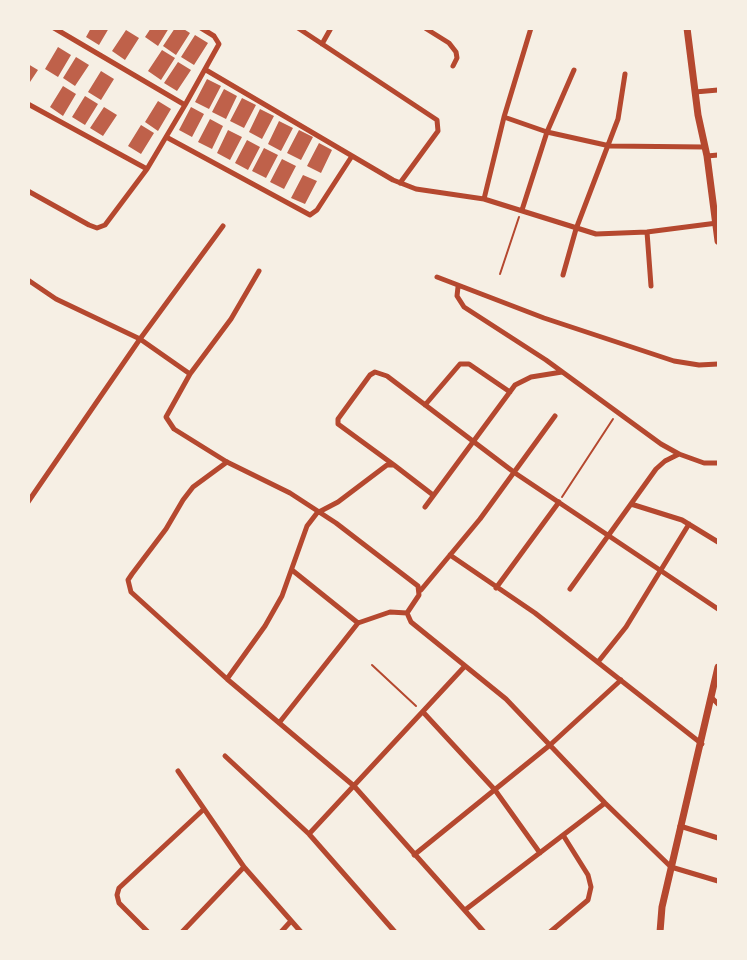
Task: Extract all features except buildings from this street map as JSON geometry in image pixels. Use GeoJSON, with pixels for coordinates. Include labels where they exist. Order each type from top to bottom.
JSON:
{"type":"FeatureCollection","features":[{"type":"Feature","properties":{"kind":"street"},"geometry":{"type":"LineString","coordinates":[[54,28],[185,105]]}},
{"type":"Feature","properties":{"kind":"street"},"geometry":{"type":"LineString","coordinates":[[28,202],[31,193],[97,228],[105,225],[168,138],[219,44],[214,36],[201,28]]}},
{"type":"Feature","properties":{"kind":"street"},"geometry":{"type":"LineString","coordinates":[[298,28],[437,120],[438,131],[400,183]]}},
{"type":"Feature","properties":{"kind":"street"},"geometry":{"type":"LineString","coordinates":[[322,44],[331,28]]}},
{"type":"Feature","properties":{"kind":"street"},"geometry":{"type":"LineString","coordinates":[[425,28],[449,43],[456,52],[457,58],[453,66]]}},
{"type":"Feature","properties":{"kind":"street"},"geometry":{"type":"LineString","coordinates":[[484,199],[504,117],[531,28]]}},
{"type":"Feature","properties":{"kind":"street"},"geometry":{"type":"LineString","coordinates":[[687,28],[694,92],[718,223],[718,241]]}},
{"type":"Feature","properties":{"kind":"street"},"geometry":{"type":"LineString","coordinates":[[206,70],[351,156],[400,183],[416,189],[484,199],[596,234],[647,232],[718,223]]}},
{"type":"Feature","properties":{"kind":"street"},"geometry":{"type":"LineString","coordinates":[[522,210],[547,132],[574,70]]}},
{"type":"Feature","properties":{"kind":"street"},"geometry":{"type":"LineString","coordinates":[[563,275],[576,229],[610,146],[618,119],[625,74]]}},
{"type":"Feature","properties":{"kind":"street"},"geometry":{"type":"LineString","coordinates":[[694,92],[718,90]]}},
{"type":"Feature","properties":{"kind":"street"},"geometry":{"type":"LineString","coordinates":[[28,104],[147,170]]}},
{"type":"Feature","properties":{"kind":"street"},"geometry":{"type":"LineString","coordinates":[[504,117],[547,132],[610,146],[704,147]]}},
{"type":"Feature","properties":{"kind":"street"},"geometry":{"type":"LineString","coordinates":[[168,138],[310,215],[317,210],[351,156]]}},
{"type":"Feature","properties":{"kind":"street"},"geometry":{"type":"LineString","coordinates":[[707,156],[718,155]]}},
{"type":"Feature","properties":{"kind":"street"},"geometry":{"type":"LineString","coordinates":[[28,502],[140,339],[223,226]]}},
{"type":"Feature","properties":{"kind":"street"},"geometry":{"type":"LineString","coordinates":[[647,232],[651,285]]}},
{"type":"Feature","properties":{"kind":"street"},"geometry":{"type":"LineString","coordinates":[[259,271],[231,319],[190,374],[169,409],[166,417],[168,423],[185,437],[227,462],[290,494],[336,523],[421,590]]}},
{"type":"Feature","properties":{"kind":"street"},"geometry":{"type":"LineString","coordinates":[[437,277],[458,287],[674,361],[699,365],[718,364]]}},
{"type":"Feature","properties":{"kind":"street"},"geometry":{"type":"LineString","coordinates":[[28,280],[56,298],[140,339],[190,374]]}},
{"type":"Feature","properties":{"kind":"street"},"geometry":{"type":"LineString","coordinates":[[458,287],[457,297],[464,307],[679,454],[704,463],[718,463]]}},
{"type":"Feature","properties":{"kind":"street"},"geometry":{"type":"LineString","coordinates":[[425,405],[460,364],[469,364],[510,392]]}},
{"type":"Feature","properties":{"kind":"street"},"geometry":{"type":"LineString","coordinates":[[433,495],[341,428],[339,419],[369,375],[375,372],[387,376],[515,473],[662,569],[718,609]]}},
{"type":"Feature","properties":{"kind":"street"},"geometry":{"type":"LineString","coordinates":[[425,507],[510,392],[522,380],[562,372]]}},
{"type":"Feature","properties":{"kind":"street"},"geometry":{"type":"LineString","coordinates":[[407,613],[421,590],[515,473],[555,416]]}},
{"type":"Feature","properties":{"kind":"street"},"geometry":{"type":"LineString","coordinates":[[570,590],[656,469],[664,461],[679,454]]}},
{"type":"Feature","properties":{"kind":"street"},"geometry":{"type":"LineString","coordinates":[[227,462],[218,471],[193,487],[128,580],[131,592],[227,679],[354,786],[484,932]]}},
{"type":"Feature","properties":{"kind":"street"},"geometry":{"type":"LineString","coordinates":[[227,679],[265,626],[282,596],[307,526],[317,513],[338,502],[381,467],[394,465]]}},
{"type":"Feature","properties":{"kind":"street"},"geometry":{"type":"LineString","coordinates":[[496,588],[559,502]]}},
{"type":"Feature","properties":{"kind":"street"},"geometry":{"type":"LineString","coordinates":[[631,504],[689,524],[718,542]]}},
{"type":"Feature","properties":{"kind":"street"},"geometry":{"type":"LineString","coordinates":[[598,662],[626,627],[689,524]]}},
{"type":"Feature","properties":{"kind":"street"},"geometry":{"type":"LineString","coordinates":[[450,555],[536,613],[702,744]]}},
{"type":"Feature","properties":{"kind":"street"},"geometry":{"type":"LineString","coordinates":[[292,570],[358,623]]}},
{"type":"Feature","properties":{"kind":"street"},"geometry":{"type":"LineString","coordinates":[[279,723],[358,623],[390,612],[407,613]]}},
{"type":"Feature","properties":{"kind":"street"},"geometry":{"type":"LineString","coordinates":[[407,613],[411,622],[506,699],[605,803],[671,867],[718,881]]}},
{"type":"Feature","properties":{"kind":"street"},"geometry":{"type":"LineString","coordinates":[[309,834],[465,666]]}},
{"type":"Feature","properties":{"kind":"street"},"geometry":{"type":"LineString","coordinates":[[660,932],[662,907],[680,826],[716,701],[718,667]]}},
{"type":"Feature","properties":{"kind":"street"},"geometry":{"type":"LineString","coordinates":[[414,855],[550,746],[621,680]]}},
{"type":"Feature","properties":{"kind":"street"},"geometry":{"type":"LineString","coordinates":[[423,712],[495,790],[540,853]]}},
{"type":"Feature","properties":{"kind":"street"},"geometry":{"type":"LineString","coordinates":[[225,756],[309,834],[395,932]]}},
{"type":"Feature","properties":{"kind":"street"},"geometry":{"type":"LineString","coordinates":[[178,771],[244,867],[301,932]]}},
{"type":"Feature","properties":{"kind":"street"},"geometry":{"type":"LineString","coordinates":[[465,910],[605,803]]}},
{"type":"Feature","properties":{"kind":"street"},"geometry":{"type":"LineString","coordinates":[[148,932],[119,903],[117,895],[119,888],[204,809]]}},
{"type":"Feature","properties":{"kind":"street"},"geometry":{"type":"LineString","coordinates":[[680,826],[718,838]]}},
{"type":"Feature","properties":{"kind":"street"},"geometry":{"type":"LineString","coordinates":[[550,932],[588,900],[591,887],[588,875],[563,835]]}},
{"type":"Feature","properties":{"kind":"street"},"geometry":{"type":"LineString","coordinates":[[182,932],[244,867]]}},
{"type":"Feature","properties":{"kind":"street"},"geometry":{"type":"LineString","coordinates":[[281,932],[291,921]]}},
{"type":"Feature","properties":{"kind":"path"},"geometry":{"type":"LineString","coordinates":[[500,274],[522,210]]}},
{"type":"Feature","properties":{"kind":"path"},"geometry":{"type":"LineString","coordinates":[[559,502],[618,412]]}},
{"type":"Feature","properties":{"kind":"path"},"geometry":{"type":"LineString","coordinates":[[372,665],[423,712]]}}]}
